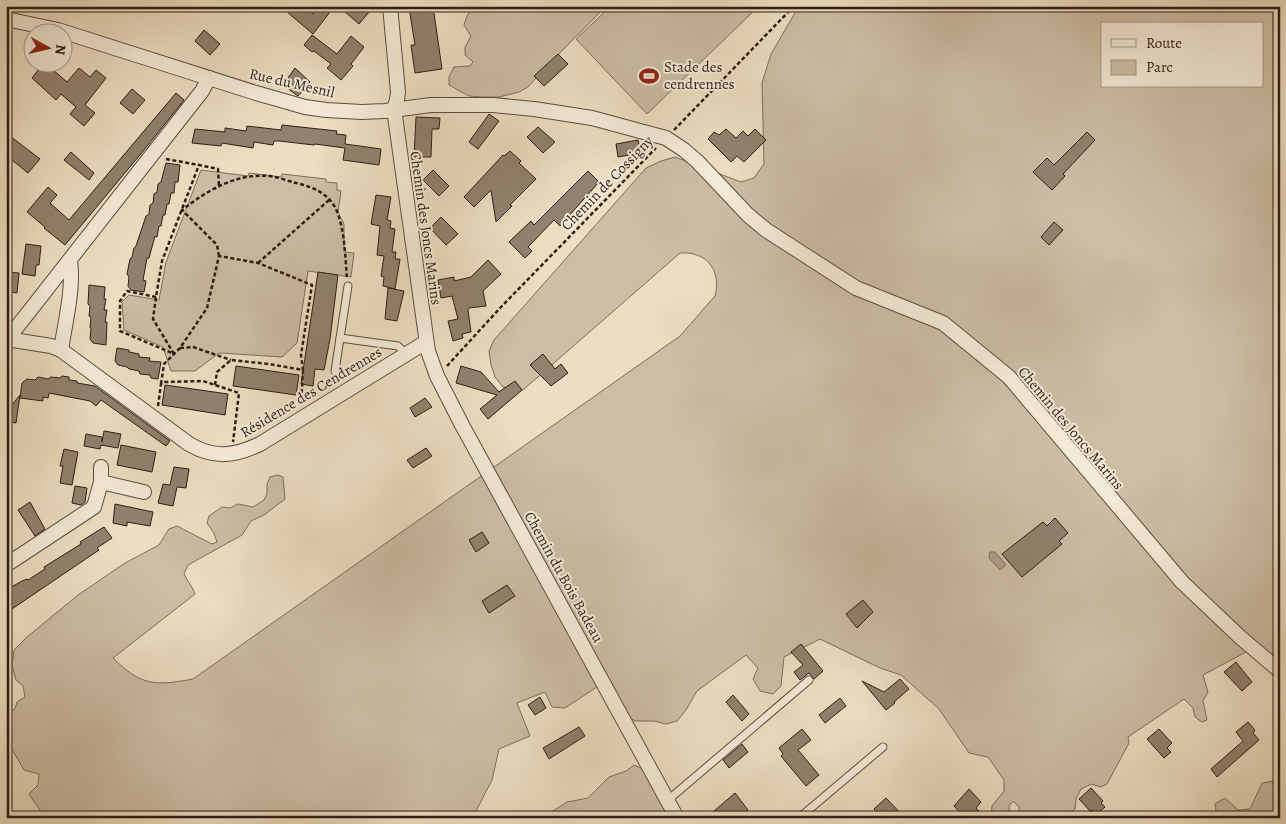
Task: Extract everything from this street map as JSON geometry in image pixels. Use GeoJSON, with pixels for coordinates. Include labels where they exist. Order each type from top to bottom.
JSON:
{"type":"FeatureCollection","features":[{"type":"Feature","properties":{"kind":"street","name":"Chemin des Joncs Marins"},"geometry":{"type":"LineString","coordinates":[[390,6],[398,92],[394,109],[427,346]]}},
{"type":"Feature","properties":{"kind":"street","name":"Rue du Mesnil"},"geometry":{"type":"LineString","coordinates":[[6,19],[58,30],[305,107],[348,112],[430,105],[493,105],[592,118],[666,138]]}},
{"type":"Feature","properties":{"kind":"street","name":"Résidence des Cendrennes"},"geometry":{"type":"LineString","coordinates":[[7,340],[202,91],[209,78]]}},
{"type":"Feature","properties":{"kind":"street","name":"Chemin des Joncs Marins"},"geometry":{"type":"LineString","coordinates":[[666,138],[697,161],[748,215],[766,230],[856,288],[943,323],[1009,378],[1182,582],[1280,671]]}},
{"type":"Feature","properties":{"kind":"street"},"geometry":{"type":"LineString","coordinates":[[61,350],[71,284],[72,272],[70,261]]}},
{"type":"Feature","properties":{"kind":"street","name":"Résidence des Cendrennes"},"geometry":{"type":"LineString","coordinates":[[7,340],[52,346],[61,350],[197,449],[214,453],[232,454],[240,453],[260,444],[407,354],[427,346]]}},
{"type":"Feature","properties":{"kind":"street","name":"Chemin du Bois Badeau"},"geometry":{"type":"LineString","coordinates":[[427,346],[437,376],[496,488],[677,818]]}},
{"type":"Feature","properties":{"kind":"street"},"geometry":{"type":"LineString","coordinates":[[6,565],[94,507],[101,482],[100,467]]}},
{"type":"Feature","properties":{"kind":"street"},"geometry":{"type":"LineString","coordinates":[[101,482],[144,492]]}},
{"type":"Feature","properties":{"kind":"lane"},"geometry":{"type":"LineString","coordinates":[[335,371],[348,286]]}},
{"type":"Feature","properties":{"kind":"lane"},"geometry":{"type":"LineString","coordinates":[[340,338],[398,346],[407,354]]}},
{"type":"Feature","properties":{"kind":"lane"},"geometry":{"type":"LineString","coordinates":[[668,800],[809,680]]}},
{"type":"Feature","properties":{"kind":"lane"},"geometry":{"type":"LineString","coordinates":[[799,818],[883,747]]}},
{"type":"Feature","properties":{"kind":"path","name":"Chemin de Cossigny"},"geometry":{"type":"LineString","coordinates":[[437,376],[794,6]]}},
{"type":"Feature","properties":{"kind":"path"},"geometry":{"type":"LineString","coordinates":[[151,156],[218,169],[219,186]]}},
{"type":"Feature","properties":{"kind":"path"},"geometry":{"type":"LineString","coordinates":[[174,354],[153,319],[162,261],[198,165]]}},
{"type":"Feature","properties":{"kind":"path"},"geometry":{"type":"LineString","coordinates":[[182,210],[206,192],[246,178],[270,176],[308,186],[325,194],[336,210],[343,238],[348,286]]}},
{"type":"Feature","properties":{"kind":"path"},"geometry":{"type":"LineString","coordinates":[[258,263],[329,200]]}},
{"type":"Feature","properties":{"kind":"path"},"geometry":{"type":"LineString","coordinates":[[156,420],[164,364],[180,348],[207,308],[219,256],[217,245],[182,210]]}},
{"type":"Feature","properties":{"kind":"path"},"geometry":{"type":"LineString","coordinates":[[219,256],[258,263],[312,285],[302,355],[301,408],[303,417]]}},
{"type":"Feature","properties":{"kind":"path"},"geometry":{"type":"LineString","coordinates":[[156,297],[127,292],[120,301],[120,331],[174,354]]}},
{"type":"Feature","properties":{"kind":"path"},"geometry":{"type":"LineString","coordinates":[[180,348],[193,347],[231,360],[302,370]]}},
{"type":"Feature","properties":{"kind":"path"},"geometry":{"type":"LineString","coordinates":[[215,385],[217,372],[231,360]]}},
{"type":"Feature","properties":{"kind":"path"},"geometry":{"type":"LineString","coordinates":[[161,384],[165,382],[203,381],[239,393],[232,454]]}},
{"type":"Feature","properties":{"kind":"green space"},"geometry":{"type":"Polygon","coordinates":[[[474,6],[606,6],[528,87],[519,92],[499,97],[482,97],[469,96],[449,85],[449,77],[454,67],[470,66],[473,62],[465,55],[465,47],[471,36],[464,25],[467,16],[474,6]]]}},
{"type":"Feature","properties":{"kind":"green space","name":"Stade des cendrennes"},"geometry":{"type":"Polygon","coordinates":[[[611,6],[759,6],[647,114],[576,39],[611,6]]]}},
{"type":"Feature","properties":{"kind":"green space"},"geometry":{"type":"Polygon","coordinates":[[[799,6],[1280,6],[1280,666],[1257,646],[1203,675],[1208,692],[1203,701],[1207,720],[1202,722],[1195,717],[1193,708],[1184,699],[1128,737],[1129,743],[1107,784],[1101,787],[1091,784],[1081,789],[1076,799],[1075,809],[1063,818],[1019,818],[1019,807],[1013,801],[1009,806],[1010,818],[991,818],[992,806],[1004,791],[1004,780],[988,757],[969,753],[939,709],[901,675],[880,668],[820,639],[784,657],[781,686],[773,694],[760,691],[753,679],[758,668],[746,655],[697,691],[677,721],[666,724],[654,721],[635,721],[619,711],[606,681],[565,708],[552,707],[545,692],[517,703],[530,736],[499,749],[492,780],[476,811],[477,818],[45,818],[29,794],[38,785],[39,774],[24,770],[6,739],[6,708],[10,711],[15,709],[17,702],[25,697],[23,686],[16,680],[12,665],[14,650],[78,595],[125,563],[159,545],[169,529],[177,526],[212,544],[217,542],[214,533],[207,523],[209,516],[222,507],[230,508],[238,504],[253,507],[264,500],[270,477],[278,475],[283,477],[285,499],[264,515],[251,521],[242,535],[188,565],[184,574],[195,594],[113,658],[132,674],[149,682],[168,683],[193,679],[680,336],[715,296],[717,287],[714,270],[710,264],[697,255],[689,253],[680,253],[523,390],[503,387],[495,377],[489,351],[494,340],[646,168],[675,157],[741,182],[754,178],[764,164],[762,83],[771,54],[799,6]]]}},
{"type":"Feature","properties":{"kind":"green space"},"geometry":{"type":"Polygon","coordinates":[[[201,170],[248,176],[249,173],[281,177],[282,174],[326,179],[326,182],[337,183],[337,190],[341,191],[338,212],[344,224],[344,252],[354,253],[351,277],[308,271],[297,343],[282,357],[219,353],[195,371],[171,371],[163,347],[124,330],[122,302],[129,295],[159,300],[166,262],[201,170]]]}},
{"type":"Feature","properties":{"kind":"green space"},"geometry":{"type":"Polygon","coordinates":[[[634,765],[641,768],[664,801],[665,818],[542,818],[567,802],[588,798],[609,777],[626,771],[634,765]]]}},
{"type":"Feature","properties":{"kind":"green space"},"geometry":{"type":"Polygon","coordinates":[[[1274,781],[1280,783],[1280,818],[1217,818],[1215,804],[1225,798],[1238,810],[1250,809],[1262,783],[1274,781]]]}},
{"type":"Feature","properties":{"kind":"shaded area"},"geometry":{"type":"Polygon","coordinates":[[[990,552],[995,552],[1006,565],[1000,570],[989,558],[990,552]]]}},
{"type":"Feature","properties":{"kind":"building"},"geometry":{"type":"Polygon","coordinates":[[[280,6],[304,6],[313,14],[319,6],[322,6],[330,12],[313,34],[280,6]]]}},
{"type":"Feature","properties":{"kind":"building"},"geometry":{"type":"Polygon","coordinates":[[[338,6],[364,6],[370,11],[359,24],[338,6]]]}},
{"type":"Feature","properties":{"kind":"building"},"geometry":{"type":"Polygon","coordinates":[[[433,6],[442,69],[415,73],[411,45],[415,45],[409,7],[433,6]]]}},
{"type":"Feature","properties":{"kind":"building"},"geometry":{"type":"Polygon","coordinates":[[[204,30],[220,44],[210,55],[195,41],[204,30]]]}},
{"type":"Feature","properties":{"kind":"building"},"geometry":{"type":"Polygon","coordinates":[[[312,35],[337,54],[351,36],[364,47],[351,64],[353,66],[341,80],[327,68],[331,64],[304,45],[312,35]]]}},
{"type":"Feature","properties":{"kind":"building"},"geometry":{"type":"Polygon","coordinates":[[[558,54],[568,64],[544,86],[534,76],[558,54]]]}},
{"type":"Feature","properties":{"kind":"building"},"geometry":{"type":"Polygon","coordinates":[[[79,68],[90,77],[96,70],[106,78],[85,105],[95,113],[84,126],[70,114],[76,107],[61,94],[56,100],[32,78],[36,72],[55,72],[67,82],[79,68]]]}},
{"type":"Feature","properties":{"kind":"building"},"geometry":{"type":"Polygon","coordinates":[[[295,68],[310,82],[298,96],[283,85],[295,68]]]}},
{"type":"Feature","properties":{"kind":"building"},"geometry":{"type":"Polygon","coordinates":[[[132,89],[145,100],[133,114],[120,103],[132,89]]]}},
{"type":"Feature","properties":{"kind":"building"},"geometry":{"type":"Polygon","coordinates":[[[176,93],[184,100],[65,245],[27,212],[48,187],[57,195],[50,203],[69,220],[176,93]]]}},
{"type":"Feature","properties":{"kind":"building"},"geometry":{"type":"Polygon","coordinates":[[[489,114],[499,121],[478,149],[469,142],[489,114]]]}},
{"type":"Feature","properties":{"kind":"building"},"geometry":{"type":"Polygon","coordinates":[[[416,117],[440,118],[439,129],[432,129],[431,157],[414,157],[416,117]]]}},
{"type":"Feature","properties":{"kind":"building"},"geometry":{"type":"Polygon","coordinates":[[[282,125],[337,131],[336,134],[346,135],[345,144],[381,149],[379,165],[343,160],[345,148],[315,144],[274,141],[273,145],[254,142],[253,148],[222,143],[221,146],[192,143],[195,129],[225,132],[225,128],[246,131],[247,126],[281,130],[282,125]]]}},
{"type":"Feature","properties":{"kind":"building"},"geometry":{"type":"Polygon","coordinates":[[[538,127],[555,142],[543,153],[527,137],[538,127]]]}},
{"type":"Feature","properties":{"kind":"building"},"geometry":{"type":"Polygon","coordinates":[[[726,129],[736,138],[743,131],[748,136],[755,129],[766,140],[744,162],[737,156],[731,162],[708,139],[714,132],[719,135],[726,129]]]}},
{"type":"Feature","properties":{"kind":"building"},"geometry":{"type":"Polygon","coordinates":[[[1087,132],[1095,140],[1063,174],[1065,176],[1052,190],[1033,172],[1047,158],[1054,165],[1087,132]]]}},
{"type":"Feature","properties":{"kind":"building"},"geometry":{"type":"Polygon","coordinates":[[[6,133],[40,159],[28,173],[12,160],[6,167],[6,133]]]}},
{"type":"Feature","properties":{"kind":"building"},"geometry":{"type":"Polygon","coordinates":[[[638,140],[641,153],[618,157],[616,144],[638,140]]]}},
{"type":"Feature","properties":{"kind":"building"},"geometry":{"type":"Polygon","coordinates":[[[510,151],[521,161],[519,163],[536,179],[496,222],[491,190],[474,207],[464,197],[503,155],[510,151]]]}},
{"type":"Feature","properties":{"kind":"building"},"geometry":{"type":"Polygon","coordinates":[[[71,152],[94,173],[89,180],[64,160],[71,152]]]}},
{"type":"Feature","properties":{"kind":"building"},"geometry":{"type":"Polygon","coordinates":[[[166,163],[180,165],[178,182],[175,182],[174,193],[171,193],[157,237],[155,236],[149,258],[147,258],[143,280],[146,281],[144,292],[131,290],[128,286],[129,277],[127,274],[130,259],[146,216],[149,214],[150,205],[153,203],[158,184],[161,182],[166,163]]]}},
{"type":"Feature","properties":{"kind":"building"},"geometry":{"type":"Polygon","coordinates":[[[433,170],[449,186],[439,196],[423,180],[433,170]]]}},
{"type":"Feature","properties":{"kind":"building"},"geometry":{"type":"Polygon","coordinates":[[[588,171],[599,182],[560,226],[554,220],[528,247],[532,251],[525,258],[509,242],[531,221],[534,225],[588,171]]]}},
{"type":"Feature","properties":{"kind":"building"},"geometry":{"type":"Polygon","coordinates":[[[376,195],[391,197],[387,220],[391,221],[390,228],[395,229],[392,252],[396,252],[395,259],[400,259],[395,289],[383,286],[384,277],[381,276],[384,256],[377,255],[380,226],[371,224],[376,195]]]}},
{"type":"Feature","properties":{"kind":"building"},"geometry":{"type":"Polygon","coordinates":[[[441,217],[458,234],[446,245],[430,228],[441,217]]]}},
{"type":"Feature","properties":{"kind":"building"},"geometry":{"type":"Polygon","coordinates":[[[1054,222],[1063,230],[1049,245],[1041,237],[1054,222]]]}},
{"type":"Feature","properties":{"kind":"building"},"geometry":{"type":"Polygon","coordinates":[[[26,244],[41,246],[39,265],[36,265],[35,276],[22,274],[26,244]]]}},
{"type":"Feature","properties":{"kind":"building"},"geometry":{"type":"Polygon","coordinates":[[[488,260],[501,274],[483,291],[486,306],[469,308],[471,332],[462,334],[463,338],[453,341],[448,321],[458,319],[452,296],[441,298],[438,280],[454,277],[454,281],[471,277],[488,260]]]}},
{"type":"Feature","properties":{"kind":"building"},"geometry":{"type":"Polygon","coordinates":[[[6,272],[19,273],[17,293],[6,291],[6,272]]]}},
{"type":"Feature","properties":{"kind":"building"},"geometry":{"type":"Polygon","coordinates":[[[318,272],[338,275],[324,370],[315,369],[313,386],[301,384],[318,272]]]}},
{"type":"Feature","properties":{"kind":"building"},"geometry":{"type":"Polygon","coordinates":[[[89,285],[105,287],[104,299],[106,299],[104,310],[107,310],[105,322],[107,322],[106,345],[93,343],[90,339],[89,285]]]}},
{"type":"Feature","properties":{"kind":"building"},"geometry":{"type":"Polygon","coordinates":[[[388,288],[404,291],[397,321],[385,319],[388,288]]]}},
{"type":"Feature","properties":{"kind":"building"},"geometry":{"type":"Polygon","coordinates":[[[117,348],[139,354],[139,357],[150,358],[149,361],[161,362],[158,379],[118,365],[115,361],[117,348]]]}},
{"type":"Feature","properties":{"kind":"building"},"geometry":{"type":"Polygon","coordinates":[[[543,354],[555,369],[561,364],[568,373],[551,386],[530,365],[543,354]]]}},
{"type":"Feature","properties":{"kind":"building"},"geometry":{"type":"Polygon","coordinates":[[[236,366],[299,375],[296,395],[233,386],[236,366]]]}},
{"type":"Feature","properties":{"kind":"building"},"geometry":{"type":"Polygon","coordinates":[[[461,366],[481,372],[499,392],[515,381],[522,390],[488,419],[480,409],[497,395],[456,383],[461,366]]]}},
{"type":"Feature","properties":{"kind":"building"},"geometry":{"type":"Polygon","coordinates":[[[62,376],[69,377],[69,380],[77,381],[77,383],[95,386],[170,441],[166,446],[101,400],[96,406],[90,401],[49,393],[48,398],[43,397],[43,401],[20,398],[22,383],[27,379],[35,380],[38,377],[48,379],[51,377],[60,378],[62,376]]]}},
{"type":"Feature","properties":{"kind":"building"},"geometry":{"type":"Polygon","coordinates":[[[165,385],[228,394],[225,415],[162,405],[165,385]]]}},
{"type":"Feature","properties":{"kind":"building"},"geometry":{"type":"Polygon","coordinates":[[[20,395],[16,423],[6,421],[6,406],[10,407],[20,395]]]}},
{"type":"Feature","properties":{"kind":"building"},"geometry":{"type":"Polygon","coordinates":[[[425,398],[432,407],[415,417],[410,408],[425,398]]]}},
{"type":"Feature","properties":{"kind":"building"},"geometry":{"type":"Polygon","coordinates":[[[104,431],[121,434],[118,448],[101,445],[100,449],[84,446],[86,434],[102,437],[102,442],[104,431]]]}},
{"type":"Feature","properties":{"kind":"building"},"geometry":{"type":"Polygon","coordinates":[[[121,445],[156,452],[152,472],[117,465],[121,445]]]}},
{"type":"Feature","properties":{"kind":"building"},"geometry":{"type":"Polygon","coordinates":[[[426,448],[432,456],[413,468],[407,460],[426,448]]]}},
{"type":"Feature","properties":{"kind":"building"},"geometry":{"type":"Polygon","coordinates":[[[64,449],[78,452],[72,485],[60,483],[63,466],[60,466],[64,449]]]}},
{"type":"Feature","properties":{"kind":"building"},"geometry":{"type":"Polygon","coordinates":[[[174,467],[189,469],[186,488],[177,487],[173,506],[158,503],[163,484],[170,485],[174,467]]]}},
{"type":"Feature","properties":{"kind":"building"},"geometry":{"type":"Polygon","coordinates":[[[75,486],[87,488],[85,502],[81,505],[72,503],[75,486]]]}},
{"type":"Feature","properties":{"kind":"building"},"geometry":{"type":"Polygon","coordinates":[[[30,502],[45,529],[35,536],[18,510],[30,502]]]}},
{"type":"Feature","properties":{"kind":"building"},"geometry":{"type":"Polygon","coordinates":[[[115,504],[153,512],[150,526],[127,522],[127,526],[113,523],[115,504]]]}},
{"type":"Feature","properties":{"kind":"building"},"geometry":{"type":"Polygon","coordinates":[[[1055,518],[1068,533],[1059,541],[1062,544],[1022,577],[1002,554],[1043,522],[1047,526],[1055,518]]]}},
{"type":"Feature","properties":{"kind":"building"},"geometry":{"type":"Polygon","coordinates":[[[104,527],[112,538],[97,548],[99,550],[6,613],[6,590],[22,581],[28,580],[45,569],[44,567],[104,527]]]}},
{"type":"Feature","properties":{"kind":"building"},"geometry":{"type":"Polygon","coordinates":[[[482,532],[489,543],[476,552],[469,540],[482,532]]]}},
{"type":"Feature","properties":{"kind":"building"},"geometry":{"type":"Polygon","coordinates":[[[507,585],[515,596],[489,613],[482,601],[507,585]]]}},
{"type":"Feature","properties":{"kind":"building"},"geometry":{"type":"Polygon","coordinates":[[[863,600],[873,612],[857,628],[846,614],[863,600]]]}},
{"type":"Feature","properties":{"kind":"building"},"geometry":{"type":"Polygon","coordinates":[[[801,644],[823,671],[814,679],[809,673],[800,680],[794,672],[803,665],[791,652],[801,644]]]}},
{"type":"Feature","properties":{"kind":"building"},"geometry":{"type":"Polygon","coordinates":[[[1236,662],[1252,682],[1242,691],[1224,672],[1236,662]]]}},
{"type":"Feature","properties":{"kind":"building"},"geometry":{"type":"Polygon","coordinates":[[[900,679],[909,689],[886,710],[862,681],[884,692],[900,679]]]}},
{"type":"Feature","properties":{"kind":"building"},"geometry":{"type":"Polygon","coordinates":[[[733,695],[749,714],[742,721],[726,702],[733,695]]]}},
{"type":"Feature","properties":{"kind":"building"},"geometry":{"type":"Polygon","coordinates":[[[540,697],[546,708],[535,715],[528,705],[540,697]]]}},
{"type":"Feature","properties":{"kind":"building"},"geometry":{"type":"Polygon","coordinates":[[[840,698],[846,706],[825,723],[819,715],[840,698]]]}},
{"type":"Feature","properties":{"kind":"building"},"geometry":{"type":"Polygon","coordinates":[[[1248,722],[1255,730],[1253,733],[1259,740],[1217,777],[1211,769],[1243,741],[1236,732],[1248,722]]]}},
{"type":"Feature","properties":{"kind":"building"},"geometry":{"type":"Polygon","coordinates":[[[579,727],[585,736],[549,759],[543,748],[579,727]]]}},
{"type":"Feature","properties":{"kind":"building"},"geometry":{"type":"Polygon","coordinates":[[[802,729],[811,740],[798,750],[819,775],[806,786],[781,756],[783,754],[779,748],[802,729]]]}},
{"type":"Feature","properties":{"kind":"building"},"geometry":{"type":"Polygon","coordinates":[[[1159,729],[1172,743],[1167,748],[1171,752],[1164,758],[1147,739],[1159,729]]]}},
{"type":"Feature","properties":{"kind":"building"},"geometry":{"type":"Polygon","coordinates":[[[742,744],[748,752],[729,768],[723,760],[742,744]]]}},
{"type":"Feature","properties":{"kind":"building"},"geometry":{"type":"Polygon","coordinates":[[[1091,788],[1103,801],[1101,803],[1105,807],[1096,815],[1079,799],[1091,788]]]}},
{"type":"Feature","properties":{"kind":"building"},"geometry":{"type":"Polygon","coordinates":[[[969,789],[981,802],[976,808],[985,818],[965,818],[954,806],[969,789]]]}},
{"type":"Feature","properties":{"kind":"building"},"geometry":{"type":"Polygon","coordinates":[[[735,793],[748,810],[739,818],[720,818],[714,811],[735,793]]]}},
{"type":"Feature","properties":{"kind":"building"},"geometry":{"type":"Polygon","coordinates":[[[886,798],[905,818],[882,818],[874,809],[886,798]]]}},
{"type":"Feature","properties":{"kind":"place","name":"Stade des cendrennes"},"geometry":{"type":"Point","coordinates":[649,76]}}]}
